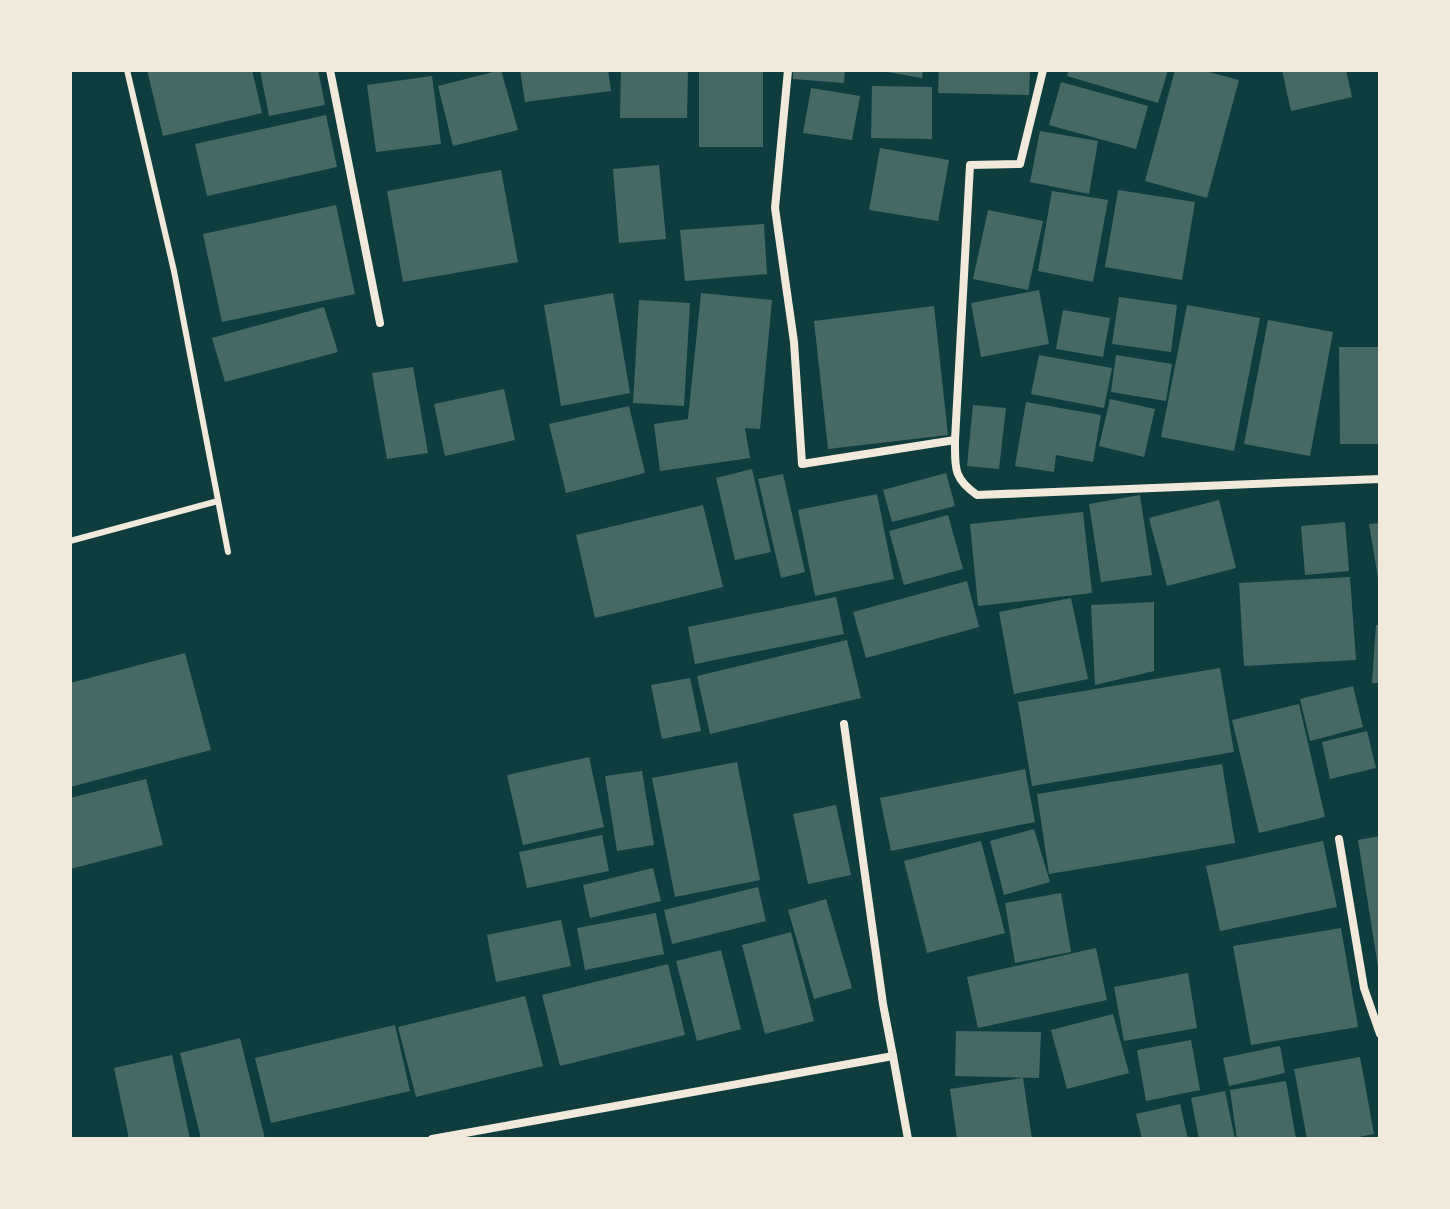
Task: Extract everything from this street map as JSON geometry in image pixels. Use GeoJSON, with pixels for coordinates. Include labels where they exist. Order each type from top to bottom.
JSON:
{"type":"FeatureCollection","features":[{"type":"Feature","properties":{"kind":"street"},"geometry":{"type":"LineString","coordinates":[[330,70],[380,323]]}},
{"type":"Feature","properties":{"kind":"street"},"geometry":{"type":"LineString","coordinates":[[788,70],[775,208],[794,342],[802,464],[955,440]]}},
{"type":"Feature","properties":{"kind":"street"},"geometry":{"type":"LineString","coordinates":[[1043,70],[1020,164],[970,165],[955,440],[955,467],[961,484],[977,495],[1380,479]]}},
{"type":"Feature","properties":{"kind":"street"},"geometry":{"type":"LineString","coordinates":[[844,724],[883,1004],[908,1139]]}},
{"type":"Feature","properties":{"kind":"street"},"geometry":{"type":"LineString","coordinates":[[1339,839],[1364,988],[1380,1034]]}},
{"type":"Feature","properties":{"kind":"street"},"geometry":{"type":"LineString","coordinates":[[432,1139],[893,1056]]}},
{"type":"Feature","properties":{"kind":"lane"},"geometry":{"type":"LineString","coordinates":[[127,70],[174,271],[228,552]]}},
{"type":"Feature","properties":{"kind":"lane"},"geometry":{"type":"LineString","coordinates":[[70,541],[218,501]]}},
{"type":"Feature","properties":{"kind":"building"},"geometry":{"type":"Polygon","coordinates":[[[147,70],[252,70],[262,113],[163,136],[147,70]]]}},
{"type":"Feature","properties":{"kind":"building"},"geometry":{"type":"Polygon","coordinates":[[[260,70],[318,70],[325,105],[269,116],[260,70]]]}},
{"type":"Feature","properties":{"kind":"building"},"geometry":{"type":"Polygon","coordinates":[[[501,70],[518,130],[453,146],[438,86],[501,70]]]}},
{"type":"Feature","properties":{"kind":"building"},"geometry":{"type":"Polygon","coordinates":[[[520,70],[608,70],[611,91],[525,102],[520,70]]]}},
{"type":"Feature","properties":{"kind":"building"},"geometry":{"type":"Polygon","coordinates":[[[621,70],[688,70],[687,118],[620,118],[621,70]]]}},
{"type":"Feature","properties":{"kind":"building"},"geometry":{"type":"Polygon","coordinates":[[[699,70],[763,70],[763,147],[699,147],[699,70]]]}},
{"type":"Feature","properties":{"kind":"building"},"geometry":{"type":"Polygon","coordinates":[[[793,70],[845,70],[844,83],[793,79],[793,70]]]}},
{"type":"Feature","properties":{"kind":"building"},"geometry":{"type":"Polygon","coordinates":[[[876,70],[923,70],[922,78],[876,70]]]}},
{"type":"Feature","properties":{"kind":"building"},"geometry":{"type":"Polygon","coordinates":[[[939,70],[1030,70],[1029,95],[938,93],[939,70]]]}},
{"type":"Feature","properties":{"kind":"building"},"geometry":{"type":"Polygon","coordinates":[[[1069,70],[1168,70],[1158,103],[1067,76],[1069,70]]]}},
{"type":"Feature","properties":{"kind":"building"},"geometry":{"type":"Polygon","coordinates":[[[1175,70],[1201,70],[1239,80],[1207,198],[1145,181],[1175,70]]]}},
{"type":"Feature","properties":{"kind":"building"},"geometry":{"type":"Polygon","coordinates":[[[1282,70],[1346,70],[1352,97],[1291,111],[1282,70]]]}},
{"type":"Feature","properties":{"kind":"building"},"geometry":{"type":"Polygon","coordinates":[[[432,76],[441,144],[376,152],[367,85],[432,76]]]}},
{"type":"Feature","properties":{"kind":"building"},"geometry":{"type":"Polygon","coordinates":[[[1061,82],[1148,106],[1136,149],[1049,125],[1061,82]]]}},
{"type":"Feature","properties":{"kind":"building"},"geometry":{"type":"Polygon","coordinates":[[[872,86],[932,87],[932,139],[871,138],[872,86]]]}},
{"type":"Feature","properties":{"kind":"building"},"geometry":{"type":"Polygon","coordinates":[[[811,88],[860,96],[852,140],[803,133],[811,88]]]}},
{"type":"Feature","properties":{"kind":"building"},"geometry":{"type":"Polygon","coordinates":[[[326,115],[337,167],[207,196],[195,144],[326,115]]]}},
{"type":"Feature","properties":{"kind":"building"},"geometry":{"type":"Polygon","coordinates":[[[1040,131],[1098,141],[1089,194],[1030,182],[1040,131]]]}},
{"type":"Feature","properties":{"kind":"building"},"geometry":{"type":"Polygon","coordinates":[[[880,148],[949,160],[938,221],[869,210],[880,148]]]}},
{"type":"Feature","properties":{"kind":"building"},"geometry":{"type":"Polygon","coordinates":[[[659,165],[666,239],[619,243],[613,169],[659,165]]]}},
{"type":"Feature","properties":{"kind":"building"},"geometry":{"type":"Polygon","coordinates":[[[501,170],[518,262],[403,282],[387,191],[501,170]]]}},
{"type":"Feature","properties":{"kind":"building"},"geometry":{"type":"Polygon","coordinates":[[[1118,190],[1195,202],[1182,280],[1105,267],[1118,190]]]}},
{"type":"Feature","properties":{"kind":"building"},"geometry":{"type":"Polygon","coordinates":[[[1052,191],[1108,200],[1093,282],[1038,271],[1052,191]]]}},
{"type":"Feature","properties":{"kind":"building"},"geometry":{"type":"Polygon","coordinates":[[[336,205],[355,294],[222,322],[203,234],[336,205]]]}},
{"type":"Feature","properties":{"kind":"building"},"geometry":{"type":"Polygon","coordinates":[[[988,210],[1043,221],[1028,290],[973,279],[988,210]]]}},
{"type":"Feature","properties":{"kind":"building"},"geometry":{"type":"Polygon","coordinates":[[[764,224],[767,274],[685,281],[680,230],[764,224]]]}},
{"type":"Feature","properties":{"kind":"building"},"geometry":{"type":"Polygon","coordinates":[[[1039,290],[1049,344],[981,357],[971,303],[1039,290]]]}},
{"type":"Feature","properties":{"kind":"building"},"geometry":{"type":"Polygon","coordinates":[[[613,293],[630,393],[561,406],[544,305],[613,293]]]}},
{"type":"Feature","properties":{"kind":"building"},"geometry":{"type":"Polygon","coordinates":[[[701,293],[772,300],[760,429],[745,428],[750,458],[660,471],[654,424],[688,419],[701,293]]]}},
{"type":"Feature","properties":{"kind":"building"},"geometry":{"type":"Polygon","coordinates":[[[1119,297],[1177,305],[1171,352],[1112,344],[1119,297]]]}},
{"type":"Feature","properties":{"kind":"building"},"geometry":{"type":"Polygon","coordinates":[[[639,300],[690,303],[684,406],[633,403],[639,300]]]}},
{"type":"Feature","properties":{"kind":"building"},"geometry":{"type":"Polygon","coordinates":[[[1187,305],[1260,318],[1234,451],[1161,437],[1187,305]]]}},
{"type":"Feature","properties":{"kind":"building"},"geometry":{"type":"Polygon","coordinates":[[[934,306],[948,435],[828,449],[814,321],[934,306]]]}},
{"type":"Feature","properties":{"kind":"building"},"geometry":{"type":"Polygon","coordinates":[[[324,307],[338,352],[225,382],[212,338],[324,307]]]}},
{"type":"Feature","properties":{"kind":"building"},"geometry":{"type":"Polygon","coordinates":[[[1063,310],[1110,318],[1103,357],[1056,349],[1063,310]]]}},
{"type":"Feature","properties":{"kind":"building"},"geometry":{"type":"Polygon","coordinates":[[[1268,320],[1333,332],[1310,456],[1244,444],[1268,320]]]}},
{"type":"Feature","properties":{"kind":"building"},"geometry":{"type":"Polygon","coordinates":[[[1339,347],[1380,347],[1380,444],[1340,444],[1339,347]]]}},
{"type":"Feature","properties":{"kind":"building"},"geometry":{"type":"Polygon","coordinates":[[[1039,355],[1112,368],[1104,408],[1031,394],[1039,355]]]}},
{"type":"Feature","properties":{"kind":"building"},"geometry":{"type":"Polygon","coordinates":[[[1116,355],[1172,364],[1166,401],[1111,392],[1116,355]]]}},
{"type":"Feature","properties":{"kind":"building"},"geometry":{"type":"Polygon","coordinates":[[[413,367],[428,453],[387,459],[372,373],[413,367]]]}},
{"type":"Feature","properties":{"kind":"building"},"geometry":{"type":"Polygon","coordinates":[[[504,389],[515,440],[445,456],[434,404],[504,389]]]}},
{"type":"Feature","properties":{"kind":"building"},"geometry":{"type":"Polygon","coordinates":[[[1110,399],[1155,409],[1144,457],[1099,446],[1110,399]]]}},
{"type":"Feature","properties":{"kind":"building"},"geometry":{"type":"Polygon","coordinates":[[[1026,402],[1101,415],[1093,462],[1056,455],[1054,472],[1015,466],[1026,402]]]}},
{"type":"Feature","properties":{"kind":"building"},"geometry":{"type":"Polygon","coordinates":[[[973,405],[1006,408],[999,469],[967,466],[973,405]]]}},
{"type":"Feature","properties":{"kind":"building"},"geometry":{"type":"Polygon","coordinates":[[[629,406],[645,473],[566,493],[549,424],[629,406]]]}},
{"type":"Feature","properties":{"kind":"building"},"geometry":{"type":"Polygon","coordinates":[[[752,469],[771,552],[735,560],[716,478],[752,469]]]}},
{"type":"Feature","properties":{"kind":"building"},"geometry":{"type":"Polygon","coordinates":[[[946,473],[955,506],[892,522],[883,490],[946,473]]]}},
{"type":"Feature","properties":{"kind":"building"},"geometry":{"type":"Polygon","coordinates":[[[783,474],[805,572],[781,578],[758,479],[783,474]]]}},
{"type":"Feature","properties":{"kind":"building"},"geometry":{"type":"Polygon","coordinates":[[[877,494],[894,579],[815,596],[798,510],[877,494]]]}},
{"type":"Feature","properties":{"kind":"building"},"geometry":{"type":"Polygon","coordinates":[[[1140,495],[1152,575],[1101,582],[1089,504],[1140,495]]]}},
{"type":"Feature","properties":{"kind":"building"},"geometry":{"type":"Polygon","coordinates":[[[1219,500],[1236,568],[1167,586],[1149,518],[1219,500]]]}},
{"type":"Feature","properties":{"kind":"building"},"geometry":{"type":"Polygon","coordinates":[[[703,505],[723,587],[595,618],[576,535],[703,505]]]}},
{"type":"Feature","properties":{"kind":"building"},"geometry":{"type":"Polygon","coordinates":[[[1083,512],[1092,593],[978,606],[970,524],[1083,512]]]}},
{"type":"Feature","properties":{"kind":"building"},"geometry":{"type":"Polygon","coordinates":[[[948,515],[963,569],[904,585],[889,531],[948,515]]]}},
{"type":"Feature","properties":{"kind":"building"},"geometry":{"type":"Polygon","coordinates":[[[1345,522],[1349,571],[1305,575],[1301,526],[1345,522]]]}},
{"type":"Feature","properties":{"kind":"building"},"geometry":{"type":"Polygon","coordinates":[[[1380,523],[1380,577],[1378,578],[1369,524],[1380,523]]]}},
{"type":"Feature","properties":{"kind":"building"},"geometry":{"type":"Polygon","coordinates":[[[1350,577],[1356,660],[1244,666],[1239,583],[1350,577]]]}},
{"type":"Feature","properties":{"kind":"building"},"geometry":{"type":"Polygon","coordinates":[[[967,581],[979,627],[866,658],[853,612],[967,581]]]}},
{"type":"Feature","properties":{"kind":"building"},"geometry":{"type":"Polygon","coordinates":[[[836,597],[844,634],[695,664],[688,627],[836,597]]]}},
{"type":"Feature","properties":{"kind":"building"},"geometry":{"type":"Polygon","coordinates":[[[1071,598],[1088,679],[1014,694],[999,612],[1071,598]]]}},
{"type":"Feature","properties":{"kind":"building"},"geometry":{"type":"Polygon","coordinates":[[[1154,602],[1154,671],[1095,685],[1091,605],[1154,602]]]}},
{"type":"Feature","properties":{"kind":"building"},"geometry":{"type":"Polygon","coordinates":[[[1376,625],[1380,625],[1380,683],[1372,683],[1376,625]]]}},
{"type":"Feature","properties":{"kind":"building"},"geometry":{"type":"Polygon","coordinates":[[[847,640],[861,698],[710,734],[697,676],[847,640]]]}},
{"type":"Feature","properties":{"kind":"building"},"geometry":{"type":"Polygon","coordinates":[[[185,653],[211,750],[70,787],[70,683],[185,653]]]}},
{"type":"Feature","properties":{"kind":"building"},"geometry":{"type":"Polygon","coordinates":[[[1220,668],[1234,752],[1032,786],[1018,702],[1220,668]]]}},
{"type":"Feature","properties":{"kind":"building"},"geometry":{"type":"Polygon","coordinates":[[[690,678],[701,731],[662,739],[651,685],[690,678]]]}},
{"type":"Feature","properties":{"kind":"building"},"geometry":{"type":"Polygon","coordinates":[[[1353,686],[1363,727],[1310,741],[1300,699],[1353,686]]]}},
{"type":"Feature","properties":{"kind":"building"},"geometry":{"type":"Polygon","coordinates":[[[1299,704],[1325,817],[1259,833],[1232,720],[1299,704]]]}},
{"type":"Feature","properties":{"kind":"building"},"geometry":{"type":"Polygon","coordinates":[[[1367,731],[1376,768],[1330,779],[1322,742],[1367,731]]]}},
{"type":"Feature","properties":{"kind":"building"},"geometry":{"type":"Polygon","coordinates":[[[589,757],[604,827],[523,845],[507,775],[589,757]]]}},
{"type":"Feature","properties":{"kind":"building"},"geometry":{"type":"Polygon","coordinates":[[[737,762],[760,880],[675,897],[652,778],[737,762]]]}},
{"type":"Feature","properties":{"kind":"building"},"geometry":{"type":"Polygon","coordinates":[[[1222,764],[1235,843],[1049,874],[1037,794],[1222,764]]]}},
{"type":"Feature","properties":{"kind":"building"},"geometry":{"type":"Polygon","coordinates":[[[1025,769],[1035,822],[891,851],[880,798],[1025,769]]]}},
{"type":"Feature","properties":{"kind":"building"},"geometry":{"type":"Polygon","coordinates":[[[642,771],[654,845],[617,851],[605,776],[642,771]]]}},
{"type":"Feature","properties":{"kind":"building"},"geometry":{"type":"Polygon","coordinates":[[[146,779],[163,845],[70,869],[70,798],[146,779]]]}},
{"type":"Feature","properties":{"kind":"building"},"geometry":{"type":"Polygon","coordinates":[[[836,805],[851,875],[808,884],[793,814],[836,805]]]}},
{"type":"Feature","properties":{"kind":"building"},"geometry":{"type":"Polygon","coordinates":[[[1034,829],[1050,882],[1004,895],[990,841],[1034,829]]]}},
{"type":"Feature","properties":{"kind":"building"},"geometry":{"type":"Polygon","coordinates":[[[602,835],[609,871],[527,888],[519,852],[602,835]]]}},
{"type":"Feature","properties":{"kind":"building"},"geometry":{"type":"Polygon","coordinates":[[[1380,836],[1380,967],[1378,967],[1358,840],[1380,836]]]}},
{"type":"Feature","properties":{"kind":"building"},"geometry":{"type":"Polygon","coordinates":[[[981,841],[1005,933],[927,953],[904,861],[981,841]]]}},
{"type":"Feature","properties":{"kind":"building"},"geometry":{"type":"Polygon","coordinates":[[[1323,841],[1337,907],[1220,931],[1206,866],[1323,841]]]}},
{"type":"Feature","properties":{"kind":"building"},"geometry":{"type":"Polygon","coordinates":[[[653,868],[661,901],[590,918],[583,885],[653,868]]]}},
{"type":"Feature","properties":{"kind":"building"},"geometry":{"type":"Polygon","coordinates":[[[758,887],[766,921],[672,944],[664,910],[758,887]]]}},
{"type":"Feature","properties":{"kind":"building"},"geometry":{"type":"Polygon","coordinates":[[[1061,893],[1071,952],[1015,963],[1005,903],[1061,893]]]}},
{"type":"Feature","properties":{"kind":"building"},"geometry":{"type":"Polygon","coordinates":[[[826,899],[852,988],[814,999],[788,910],[826,899]]]}},
{"type":"Feature","properties":{"kind":"building"},"geometry":{"type":"Polygon","coordinates":[[[656,913],[664,954],[585,970],[577,928],[656,913]]]}},
{"type":"Feature","properties":{"kind":"building"},"geometry":{"type":"Polygon","coordinates":[[[561,920],[571,966],[496,982],[487,935],[561,920]]]}},
{"type":"Feature","properties":{"kind":"building"},"geometry":{"type":"Polygon","coordinates":[[[1341,928],[1358,1027],[1251,1045],[1233,946],[1341,928]]]}},
{"type":"Feature","properties":{"kind":"building"},"geometry":{"type":"Polygon","coordinates":[[[791,932],[814,1021],[765,1034],[742,945],[791,932]]]}},
{"type":"Feature","properties":{"kind":"building"},"geometry":{"type":"Polygon","coordinates":[[[1096,948],[1107,1000],[978,1028],[967,977],[1096,948]]]}},
{"type":"Feature","properties":{"kind":"building"},"geometry":{"type":"Polygon","coordinates":[[[721,950],[741,1029],[697,1041],[676,961],[721,950]]]}},
{"type":"Feature","properties":{"kind":"building"},"geometry":{"type":"Polygon","coordinates":[[[668,964],[685,1035],[560,1066],[542,995],[668,964]]]}},
{"type":"Feature","properties":{"kind":"building"},"geometry":{"type":"Polygon","coordinates":[[[1188,973],[1197,1028],[1124,1041],[1114,987],[1188,973]]]}},
{"type":"Feature","properties":{"kind":"building"},"geometry":{"type":"Polygon","coordinates":[[[525,996],[543,1066],[416,1097],[398,1027],[525,996]]]}},
{"type":"Feature","properties":{"kind":"building"},"geometry":{"type":"Polygon","coordinates":[[[1113,1014],[1129,1073],[1067,1089],[1051,1030],[1113,1014]]]}},
{"type":"Feature","properties":{"kind":"building"},"geometry":{"type":"Polygon","coordinates":[[[395,1025],[410,1091],[271,1123],[255,1058],[395,1025]]]}},
{"type":"Feature","properties":{"kind":"building"},"geometry":{"type":"Polygon","coordinates":[[[956,1031],[1041,1032],[1039,1078],[955,1076],[956,1031]]]}},
{"type":"Feature","properties":{"kind":"building"},"geometry":{"type":"Polygon","coordinates":[[[240,1038],[265,1139],[201,1139],[180,1053],[240,1038]]]}},
{"type":"Feature","properties":{"kind":"building"},"geometry":{"type":"Polygon","coordinates":[[[1191,1040],[1200,1090],[1146,1101],[1137,1050],[1191,1040]]]}},
{"type":"Feature","properties":{"kind":"building"},"geometry":{"type":"Polygon","coordinates":[[[1280,1046],[1285,1073],[1229,1086],[1223,1058],[1280,1046]]]}},
{"type":"Feature","properties":{"kind":"building"},"geometry":{"type":"Polygon","coordinates":[[[172,1055],[190,1139],[129,1139],[114,1068],[172,1055]]]}},
{"type":"Feature","properties":{"kind":"building"},"geometry":{"type":"Polygon","coordinates":[[[1360,1057],[1374,1134],[1349,1139],[1307,1139],[1294,1069],[1360,1057]]]}},
{"type":"Feature","properties":{"kind":"building"},"geometry":{"type":"Polygon","coordinates":[[[1023,1078],[1032,1139],[957,1139],[950,1089],[1023,1078]]]}},
{"type":"Feature","properties":{"kind":"building"},"geometry":{"type":"Polygon","coordinates":[[[1286,1081],[1296,1139],[1237,1139],[1230,1090],[1286,1081]]]}},
{"type":"Feature","properties":{"kind":"building"},"geometry":{"type":"Polygon","coordinates":[[[1225,1091],[1235,1139],[1199,1139],[1191,1098],[1225,1091]]]}},
{"type":"Feature","properties":{"kind":"building"},"geometry":{"type":"Polygon","coordinates":[[[1180,1104],[1188,1139],[1142,1139],[1136,1114],[1180,1104]]]}}]}
